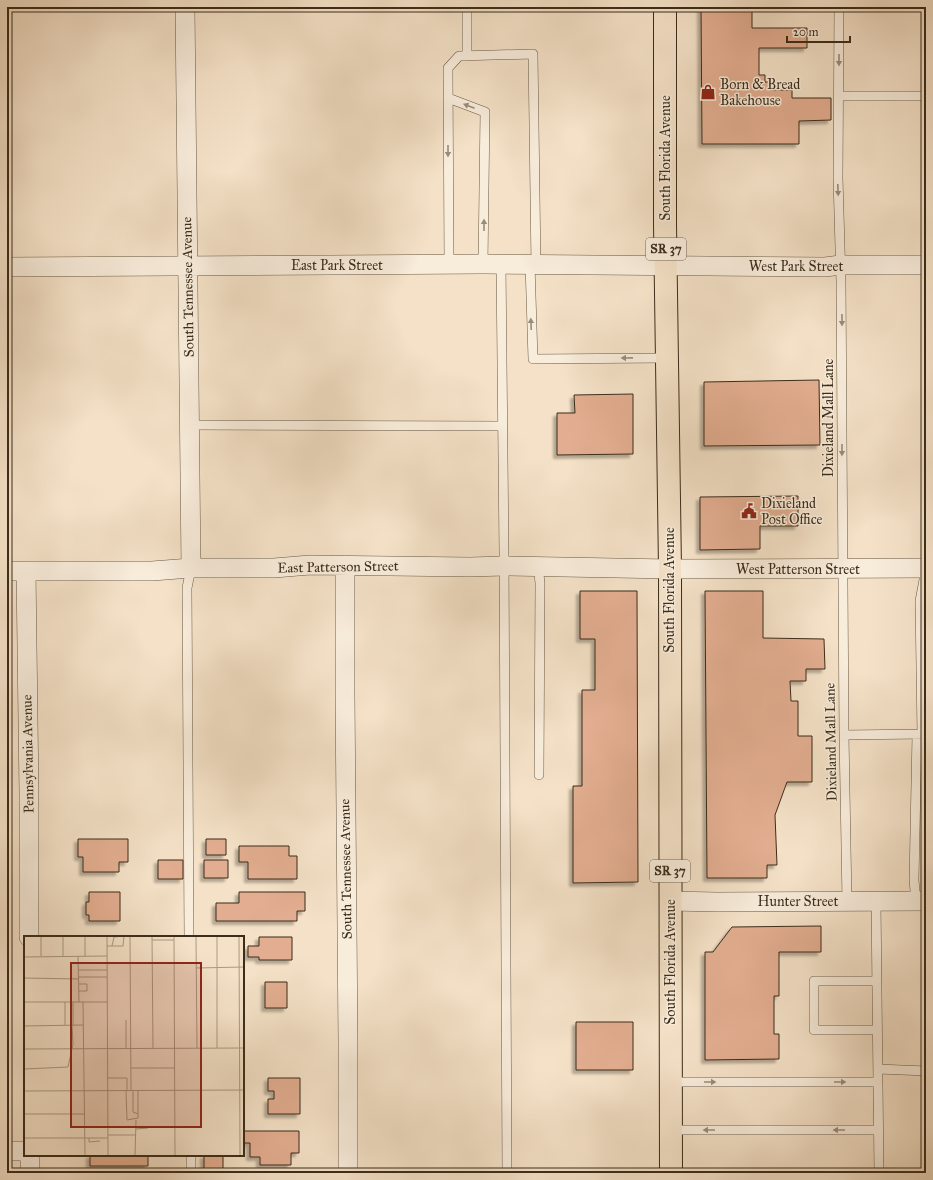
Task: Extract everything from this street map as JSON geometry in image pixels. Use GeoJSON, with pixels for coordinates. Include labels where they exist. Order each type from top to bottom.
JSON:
{"type":"FeatureCollection","features":[{"type":"Feature","properties":{"kind":"main road","name":"South Florida Avenue"},"geometry":{"type":"LineString","coordinates":[[665,7],[666,358],[670,569],[671,1173]]}},
{"type":"Feature","properties":{"kind":"street","name":"South Tennessee Avenue"},"geometry":{"type":"LineString","coordinates":[[185,7],[191,568]]}},
{"type":"Feature","properties":{"kind":"street","name":"East Park Street"},"geometry":{"type":"LineString","coordinates":[[7,267],[492,264],[666,265]]}},
{"type":"Feature","properties":{"kind":"street","name":"West Park Street"},"geometry":{"type":"LineString","coordinates":[[666,265],[825,267],[841,265],[926,265]]}},
{"type":"Feature","properties":{"kind":"street","name":"East Patterson Street"},"geometry":{"type":"LineString","coordinates":[[7,571],[152,571],[191,568],[274,568],[310,565],[462,567],[538,566],[670,569]]}},
{"type":"Feature","properties":{"kind":"street","name":"South Tennessee Avenue"},"geometry":{"type":"LineString","coordinates":[[345,565],[344,696],[348,1173]]}},
{"type":"Feature","properties":{"kind":"street","name":"West Patterson Street"},"geometry":{"type":"LineString","coordinates":[[670,569],[926,568]]}},
{"type":"Feature","properties":{"kind":"street","name":"Pennsylvania Avenue"},"geometry":{"type":"LineString","coordinates":[[26,571],[29,936]]}},
{"type":"Feature","properties":{"kind":"street","name":"Hunter Street"},"geometry":{"type":"LineString","coordinates":[[670,900],[717,902],[921,900]]}},
{"type":"Feature","properties":{"kind":"street"},"geometry":{"type":"LineString","coordinates":[[7,1151],[24,1151]]}},
{"type":"Feature","properties":{"kind":"street"},"geometry":{"type":"LineString","coordinates":[[30,1156],[30,1173]]}},
{"type":"Feature","properties":{"kind":"lane"},"geometry":{"type":"LineString","coordinates":[[467,7],[467,56]]}},
{"type":"Feature","properties":{"kind":"lane","name":"Dixieland Mall Lane"},"geometry":{"type":"LineString","coordinates":[[839,7],[838,178],[841,265],[844,735],[847,901]]}},
{"type":"Feature","properties":{"kind":"lane"},"geometry":{"type":"LineString","coordinates":[[448,265],[448,68],[459,56],[533,54],[533,359],[666,358]]}},
{"type":"Feature","properties":{"kind":"lane"},"geometry":{"type":"LineString","coordinates":[[839,96],[926,96]]}},
{"type":"Feature","properties":{"kind":"lane"},"geometry":{"type":"LineString","coordinates":[[448,98],[485,112],[492,264],[502,426],[504,566],[506,1173]]}},
{"type":"Feature","properties":{"kind":"lane"},"geometry":{"type":"LineString","coordinates":[[189,425],[502,426]]}},
{"type":"Feature","properties":{"kind":"lane"},"geometry":{"type":"LineString","coordinates":[[538,566],[540,583],[539,775]]}},
{"type":"Feature","properties":{"kind":"lane"},"geometry":{"type":"LineString","coordinates":[[189,936],[187,588],[191,568]]}},
{"type":"Feature","properties":{"kind":"lane"},"geometry":{"type":"LineString","coordinates":[[921,900],[914,880],[922,734],[920,601],[926,568]]}},
{"type":"Feature","properties":{"kind":"lane"},"geometry":{"type":"LineString","coordinates":[[844,735],[922,734]]}},
{"type":"Feature","properties":{"kind":"lane"},"geometry":{"type":"LineString","coordinates":[[876,900],[879,1173]]}},
{"type":"Feature","properties":{"kind":"lane"},"geometry":{"type":"LineString","coordinates":[[877,981],[814,981],[814,1030],[877,1030]]}},
{"type":"Feature","properties":{"kind":"lane"},"geometry":{"type":"LineString","coordinates":[[878,1069],[926,1071]]}},
{"type":"Feature","properties":{"kind":"lane"},"geometry":{"type":"LineString","coordinates":[[671,1082],[878,1082]]}},
{"type":"Feature","properties":{"kind":"lane"},"geometry":{"type":"LineString","coordinates":[[671,1130],[878,1130]]}},
{"type":"Feature","properties":{"kind":"lane"},"geometry":{"type":"LineString","coordinates":[[191,1156],[191,1173]]}},
{"type":"Feature","properties":{"kind":"building"},"geometry":{"type":"Polygon","coordinates":[[[701,7],[752,7],[752,28],[807,28],[807,48],[759,48],[759,75],[765,75],[765,82],[770,82],[770,90],[792,90],[792,98],[831,98],[831,120],[799,121],[799,144],[702,144],[701,7]]]}},
{"type":"Feature","properties":{"kind":"building"},"geometry":{"type":"Polygon","coordinates":[[[819,380],[820,445],[704,446],[704,382],[819,380]]]}},
{"type":"Feature","properties":{"kind":"building"},"geometry":{"type":"Polygon","coordinates":[[[633,394],[633,454],[557,455],[557,413],[575,413],[574,395],[633,394]]]}},
{"type":"Feature","properties":{"kind":"building","name":"Dixieland Post Office"},"geometry":{"type":"Polygon","coordinates":[[[798,496],[798,526],[760,526],[760,549],[700,550],[700,497],[798,496]]]}},
{"type":"Feature","properties":{"kind":"building"},"geometry":{"type":"Polygon","coordinates":[[[580,591],[637,591],[638,882],[573,883],[573,786],[582,786],[582,690],[595,690],[595,639],[580,639],[580,591]]]}},
{"type":"Feature","properties":{"kind":"building"},"geometry":{"type":"Polygon","coordinates":[[[705,591],[763,591],[763,638],[824,639],[825,669],[806,669],[806,681],[790,681],[791,701],[798,701],[798,736],[812,736],[812,782],[787,782],[775,815],[777,865],[767,865],[767,878],[707,878],[705,591]]]}},
{"type":"Feature","properties":{"kind":"building"},"geometry":{"type":"Polygon","coordinates":[[[78,839],[128,839],[128,862],[119,862],[119,872],[83,872],[83,857],[78,857],[78,839]]]}},
{"type":"Feature","properties":{"kind":"building"},"geometry":{"type":"Polygon","coordinates":[[[206,839],[226,839],[226,855],[206,855],[206,839]]]}},
{"type":"Feature","properties":{"kind":"building"},"geometry":{"type":"Polygon","coordinates":[[[239,846],[289,846],[289,856],[297,856],[297,879],[248,879],[248,862],[239,862],[239,846]]]}},
{"type":"Feature","properties":{"kind":"building"},"geometry":{"type":"Polygon","coordinates":[[[158,860],[183,860],[183,879],[158,879],[158,860]]]}},
{"type":"Feature","properties":{"kind":"building"},"geometry":{"type":"Polygon","coordinates":[[[204,860],[228,860],[228,878],[204,878],[204,860]]]}},
{"type":"Feature","properties":{"kind":"building"},"geometry":{"type":"Polygon","coordinates":[[[89,892],[120,892],[120,921],[89,921],[89,915],[86,915],[86,902],[89,902],[89,892]]]}},
{"type":"Feature","properties":{"kind":"building"},"geometry":{"type":"Polygon","coordinates":[[[239,892],[305,892],[305,911],[297,911],[297,921],[216,921],[216,903],[239,903],[239,892]]]}},
{"type":"Feature","properties":{"kind":"building"},"geometry":{"type":"Polygon","coordinates":[[[821,926],[821,952],[779,952],[779,996],[774,996],[774,1034],[779,1034],[779,1059],[705,1060],[705,952],[713,952],[732,927],[821,926]]]}},
{"type":"Feature","properties":{"kind":"building"},"geometry":{"type":"Polygon","coordinates":[[[259,937],[292,937],[292,960],[259,960],[259,957],[248,957],[248,946],[259,946],[259,937]]]}},
{"type":"Feature","properties":{"kind":"building"},"geometry":{"type":"Polygon","coordinates":[[[265,982],[287,982],[287,1008],[265,1008],[265,982]]]}},
{"type":"Feature","properties":{"kind":"building"},"geometry":{"type":"Polygon","coordinates":[[[576,1022],[633,1022],[633,1070],[576,1070],[576,1022]]]}},
{"type":"Feature","properties":{"kind":"building"},"geometry":{"type":"Polygon","coordinates":[[[268,1078],[300,1078],[300,1114],[268,1114],[268,1099],[274,1099],[274,1091],[268,1091],[268,1078]]]}},
{"type":"Feature","properties":{"kind":"building"},"geometry":{"type":"Polygon","coordinates":[[[244,1131],[299,1131],[299,1153],[291,1153],[291,1165],[260,1165],[260,1157],[250,1157],[250,1143],[244,1143],[244,1131]]]}},
{"type":"Feature","properties":{"kind":"building"},"geometry":{"type":"Polygon","coordinates":[[[90,1156],[148,1156],[148,1166],[90,1166],[90,1156]]]}},
{"type":"Feature","properties":{"kind":"building"},"geometry":{"type":"Polygon","coordinates":[[[204,1156],[223,1156],[223,1169],[204,1169],[204,1156]]]}},
{"type":"Feature","properties":{"kind":"building"},"geometry":{"type":"Polygon","coordinates":[[[577,1172],[577,1173],[527,1173],[577,1172]]]}},
{"type":"Feature","properties":{"kind":"place","name":"Born & Bread Bakehouse"},"geometry":{"type":"Point","coordinates":[708,92]}},
{"type":"Feature","properties":{"kind":"place","name":"Dixieland Post Office"},"geometry":{"type":"Point","coordinates":[749,511]}}]}
